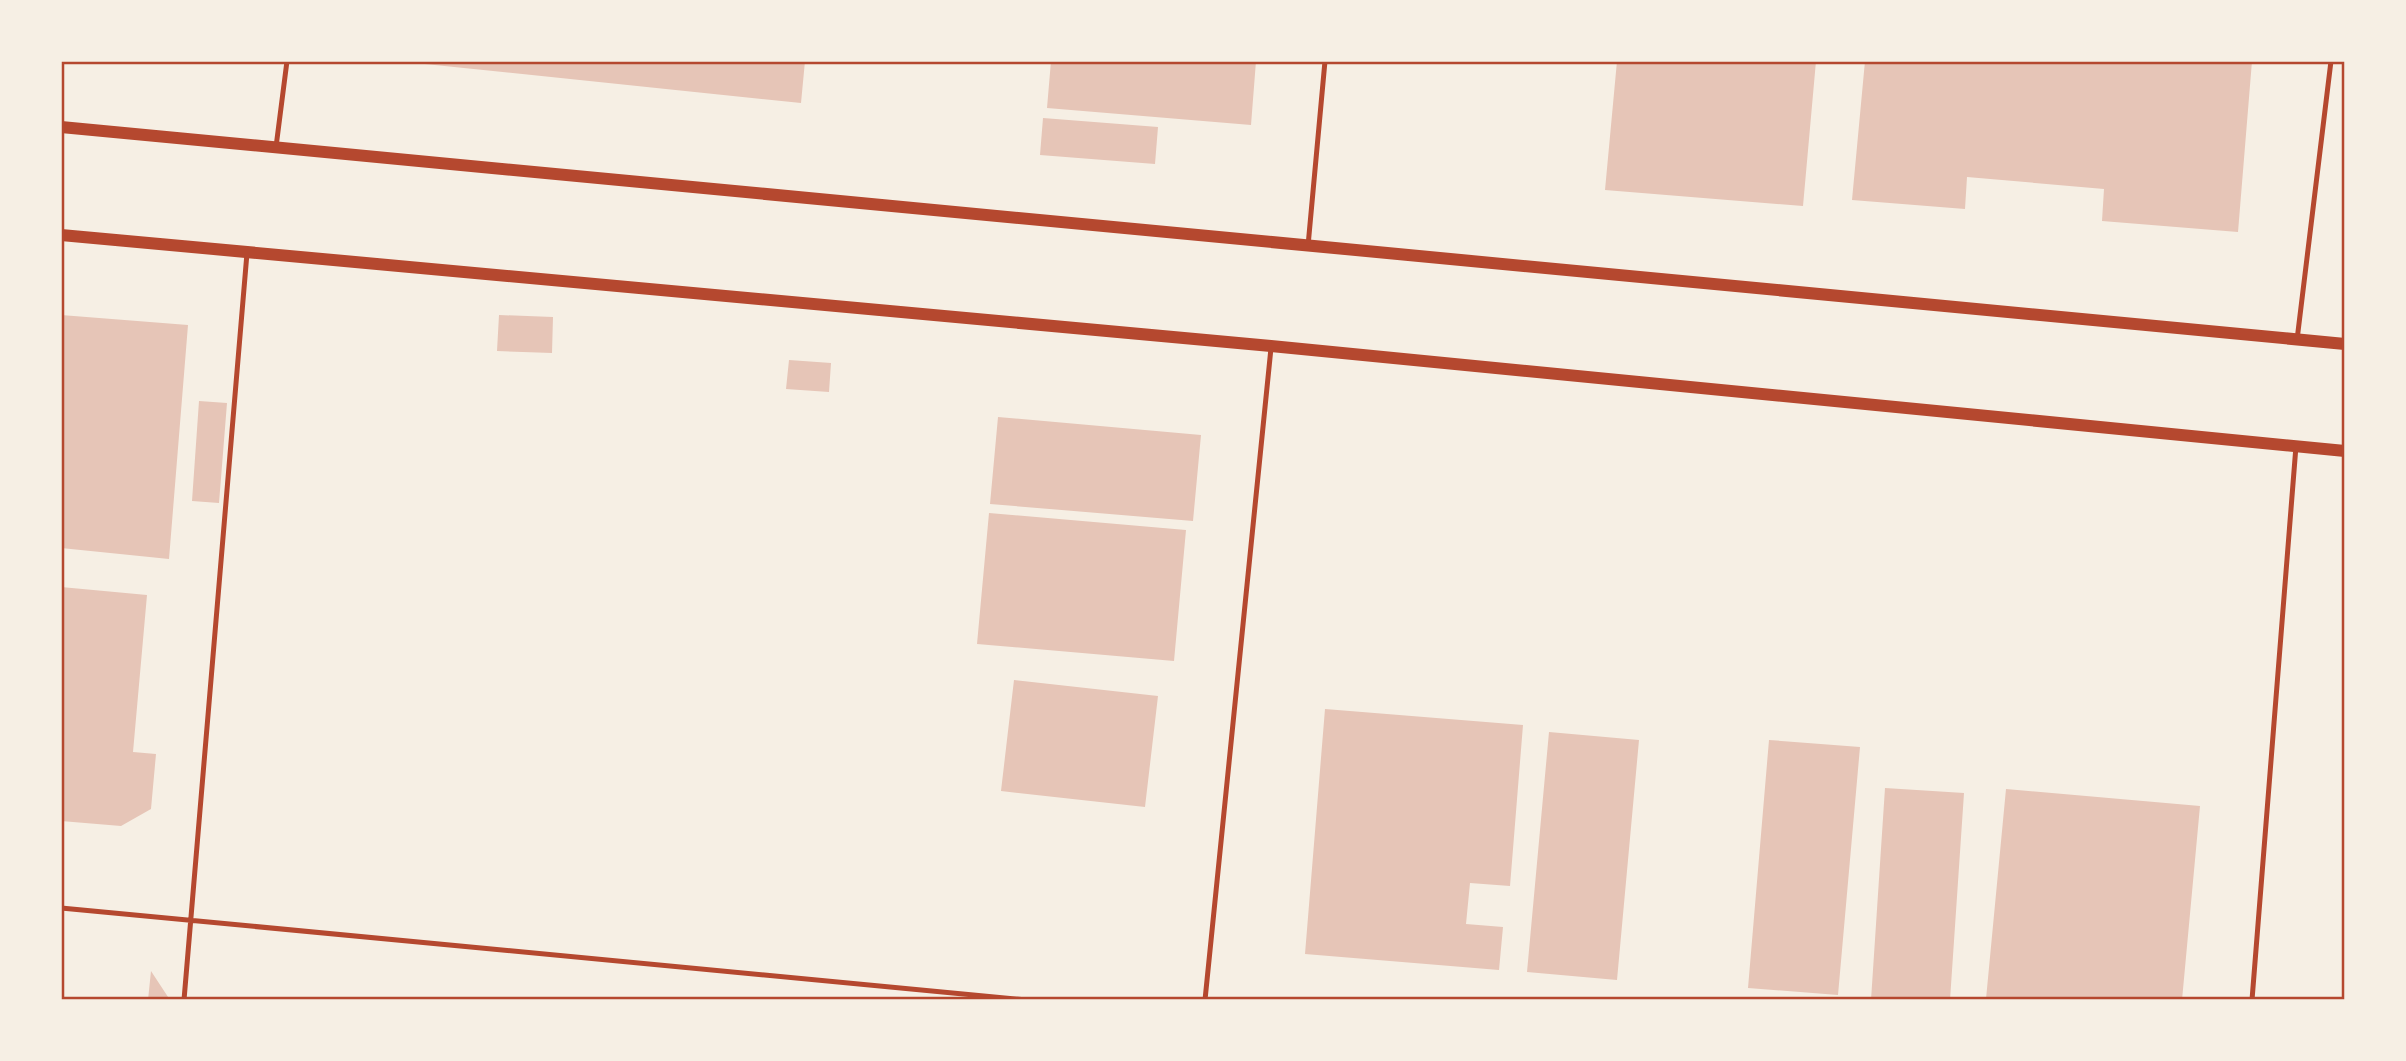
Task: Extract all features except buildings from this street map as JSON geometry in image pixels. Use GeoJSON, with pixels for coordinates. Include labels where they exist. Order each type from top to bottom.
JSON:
{"type":"FeatureCollection","features":[{"type":"Feature","properties":{"kind":"street"},"geometry":{"type":"LineString","coordinates":[[61,127],[2345,344]]}},
{"type":"Feature","properties":{"kind":"street"},"geometry":{"type":"LineString","coordinates":[[61,235],[1271,346],[2345,451]]}},
{"type":"Feature","properties":{"kind":"lane"},"geometry":{"type":"LineString","coordinates":[[276,148],[287,61]]}},
{"type":"Feature","properties":{"kind":"lane"},"geometry":{"type":"LineString","coordinates":[[1308,246],[1325,61]]}},
{"type":"Feature","properties":{"kind":"lane"},"geometry":{"type":"LineString","coordinates":[[2297,340],[2331,61]]}},
{"type":"Feature","properties":{"kind":"lane"},"geometry":{"type":"LineString","coordinates":[[184,1000],[247,253]]}},
{"type":"Feature","properties":{"kind":"lane"},"geometry":{"type":"LineString","coordinates":[[1205,1000],[1271,346]]}},
{"type":"Feature","properties":{"kind":"lane"},"geometry":{"type":"LineString","coordinates":[[2252,1000],[2295,446]]}},
{"type":"Feature","properties":{"kind":"lane"},"geometry":{"type":"LineString","coordinates":[[61,908],[1027,1000]]}}]}
